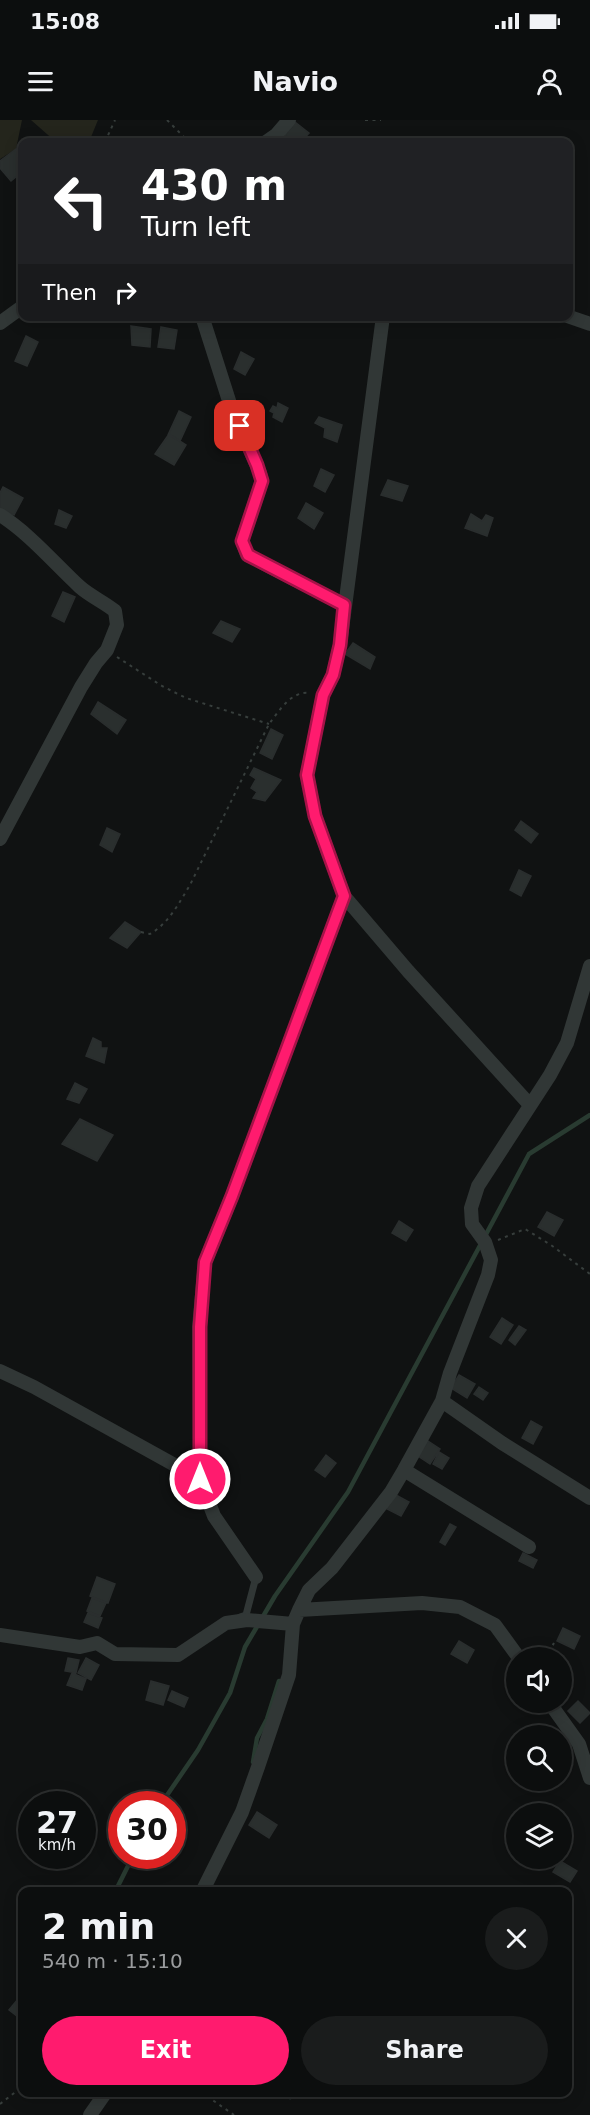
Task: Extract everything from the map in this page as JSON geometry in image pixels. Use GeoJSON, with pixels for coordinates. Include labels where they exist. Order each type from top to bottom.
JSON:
{"type":"FeatureCollection","features":[{"type":"Feature","properties":{"kind":"street"},"geometry":{"type":"LineString","coordinates":[[276,138],[289,120]]}},
{"type":"Feature","properties":{"kind":"street"},"geometry":{"type":"LineString","coordinates":[[0,323],[18,310]]}},
{"type":"Feature","properties":{"kind":"street"},"geometry":{"type":"LineString","coordinates":[[573,318],[590,324]]}},
{"type":"Feature","properties":{"kind":"street"},"geometry":{"type":"LineString","coordinates":[[204,321],[231,407],[262,481],[242,541],[243,549],[248,555],[344,605]]}},
{"type":"Feature","properties":{"kind":"street"},"geometry":{"type":"LineString","coordinates":[[382,321],[340,645],[333,675],[323,695],[307,775],[315,816],[344,896],[408,971],[531,1105]]}},
{"type":"Feature","properties":{"kind":"street"},"geometry":{"type":"LineString","coordinates":[[0,515],[47,554],[82,589],[104,601],[115,611],[117,625],[107,650],[81,687],[0,839]]}},
{"type":"Feature","properties":{"kind":"street"},"geometry":{"type":"LineString","coordinates":[[256,1577],[214,1516],[200,1479],[200,1327],[205,1262],[232,1196],[344,896]]}},
{"type":"Feature","properties":{"kind":"street"},"geometry":{"type":"LineString","coordinates":[[204,1887],[242,1812],[258,1767],[289,1675],[293,1624],[299,1610],[309,1590],[332,1568],[391,1492],[442,1401],[450,1373],[488,1275],[491,1260],[484,1240],[472,1224],[471,1208],[478,1186],[550,1075],[567,1043],[590,966]]}},
{"type":"Feature","properties":{"kind":"street"},"geometry":{"type":"LineString","coordinates":[[0,1371],[34,1387],[200,1479]]}},
{"type":"Feature","properties":{"kind":"street"},"geometry":{"type":"LineString","coordinates":[[442,1401],[502,1443],[590,1498]]}},
{"type":"Feature","properties":{"kind":"street"},"geometry":{"type":"LineString","coordinates":[[404,1470],[529,1547]]}},
{"type":"Feature","properties":{"kind":"street"},"geometry":{"type":"LineString","coordinates":[[299,1610],[422,1602],[460,1607],[495,1625],[511,1647]]}},
{"type":"Feature","properties":{"kind":"street"},"geometry":{"type":"LineString","coordinates":[[0,1635],[80,1647],[97,1643],[115,1654],[178,1655],[226,1623],[247,1620],[293,1624]]}},
{"type":"Feature","properties":{"kind":"street"},"geometry":{"type":"LineString","coordinates":[[557,1713],[579,1744],[590,1778]]}},
{"type":"Feature","properties":{"kind":"street"},"geometry":{"type":"LineString","coordinates":[[90,2115],[103,2097]]}},
{"type":"Feature","properties":{"kind":"lane"},"geometry":{"type":"LineString","coordinates":[[226,1623],[246,1615],[256,1577]]}},
{"type":"Feature","properties":{"kind":"path"},"geometry":{"type":"LineString","coordinates":[[107,138],[115,120]]}},
{"type":"Feature","properties":{"kind":"path"},"geometry":{"type":"LineString","coordinates":[[167,120],[185,138]]}},
{"type":"Feature","properties":{"kind":"path"},"geometry":{"type":"LineString","coordinates":[[365,120],[381,120]]}},
{"type":"Feature","properties":{"kind":"path"},"geometry":{"type":"LineString","coordinates":[[107,650],[162,686],[186,698],[269,723]]}},
{"type":"Feature","properties":{"kind":"path"},"geometry":{"type":"LineString","coordinates":[[141,932],[150,934],[159,928],[190,885],[269,723],[286,702],[304,692],[323,695]]}},
{"type":"Feature","properties":{"kind":"path"},"geometry":{"type":"LineString","coordinates":[[484,1240],[525,1229],[590,1274]]}},
{"type":"Feature","properties":{"kind":"path"},"geometry":{"type":"LineString","coordinates":[[552,1647],[554,1643]]}},
{"type":"Feature","properties":{"kind":"path"},"geometry":{"type":"LineString","coordinates":[[0,2104],[18,2090]]}},
{"type":"Feature","properties":{"kind":"path"},"geometry":{"type":"LineString","coordinates":[[208,2097],[234,2115]]}},
{"type":"Feature","properties":{"kind":"path"},"geometry":{"type":"LineString","coordinates":[[288,2097],[294,2102]]}},
{"type":"Feature","properties":{"kind":"shaded area"},"geometry":{"type":"Polygon","coordinates":[[[0,120],[22,120],[16,149],[0,159],[0,120]]]}},
{"type":"Feature","properties":{"kind":"shaded area"},"geometry":{"type":"Polygon","coordinates":[[[31,120],[98,120],[91,138],[51,138],[31,120]]]}},
{"type":"Feature","properties":{"kind":"building"},"geometry":{"type":"Polygon","coordinates":[[[295,122],[309,133],[305,138],[289,138],[285,135],[295,122]]]}},
{"type":"Feature","properties":{"kind":"building"},"geometry":{"type":"Polygon","coordinates":[[[16,149],[18,175],[11,181],[0,168],[0,161],[16,149]]]}},
{"type":"Feature","properties":{"kind":"building"},"geometry":{"type":"Polygon","coordinates":[[[131,326],[151,329],[150,347],[132,345],[131,326]]]}},
{"type":"Feature","properties":{"kind":"building"},"geometry":{"type":"Polygon","coordinates":[[[161,327],[177,330],[174,349],[158,347],[161,327]]]}},
{"type":"Feature","properties":{"kind":"building"},"geometry":{"type":"Polygon","coordinates":[[[26,336],[38,342],[27,366],[15,361],[26,336]]]}},
{"type":"Feature","properties":{"kind":"building"},"geometry":{"type":"Polygon","coordinates":[[[241,352],[254,359],[245,375],[234,369],[241,352]]]}},
{"type":"Feature","properties":{"kind":"building"},"geometry":{"type":"Polygon","coordinates":[[[278,403],[288,408],[282,422],[273,417],[274,413],[270,411],[273,406],[277,408],[278,403]]]}},
{"type":"Feature","properties":{"kind":"building"},"geometry":{"type":"Polygon","coordinates":[[[179,411],[191,417],[180,441],[168,435],[179,411]]]}},
{"type":"Feature","properties":{"kind":"building"},"geometry":{"type":"Polygon","coordinates":[[[319,417],[342,425],[337,442],[324,437],[325,428],[315,423],[319,417]]]}},
{"type":"Feature","properties":{"kind":"building"},"geometry":{"type":"Polygon","coordinates":[[[169,434],[186,445],[174,465],[155,454],[169,434]]]}},
{"type":"Feature","properties":{"kind":"building"},"geometry":{"type":"Polygon","coordinates":[[[321,469],[334,475],[325,492],[314,486],[321,469]]]}},
{"type":"Feature","properties":{"kind":"building"},"geometry":{"type":"Polygon","coordinates":[[[388,480],[408,486],[402,501],[381,495],[388,480]]]}},
{"type":"Feature","properties":{"kind":"building"},"geometry":{"type":"Polygon","coordinates":[[[3,487],[23,498],[14,515],[0,508],[0,493],[3,487]]]}},
{"type":"Feature","properties":{"kind":"building"},"geometry":{"type":"Polygon","coordinates":[[[306,503],[323,513],[314,529],[298,518],[306,503]]]}},
{"type":"Feature","properties":{"kind":"building"},"geometry":{"type":"Polygon","coordinates":[[[59,510],[72,516],[66,528],[55,524],[59,510]]]}},
{"type":"Feature","properties":{"kind":"building"},"geometry":{"type":"Polygon","coordinates":[[[471,514],[482,521],[486,515],[493,518],[487,536],[465,528],[471,514]]]}},
{"type":"Feature","properties":{"kind":"building"},"geometry":{"type":"Polygon","coordinates":[[[63,592],[75,597],[64,622],[52,616],[63,592]]]}},
{"type":"Feature","properties":{"kind":"building"},"geometry":{"type":"Polygon","coordinates":[[[221,621],[240,629],[232,642],[213,633],[221,621]]]}},
{"type":"Feature","properties":{"kind":"building"},"geometry":{"type":"Polygon","coordinates":[[[353,643],[375,657],[370,669],[345,654],[353,643]]]}},
{"type":"Feature","properties":{"kind":"building"},"geometry":{"type":"Polygon","coordinates":[[[98,702],[126,720],[117,734],[91,714],[98,702]]]}},
{"type":"Feature","properties":{"kind":"building"},"geometry":{"type":"Polygon","coordinates":[[[271,729],[283,735],[272,759],[260,753],[271,729]]]}},
{"type":"Feature","properties":{"kind":"building"},"geometry":{"type":"Polygon","coordinates":[[[254,768],[281,780],[265,801],[253,798],[257,792],[251,788],[256,779],[250,775],[254,768]]]}},
{"type":"Feature","properties":{"kind":"building"},"geometry":{"type":"Polygon","coordinates":[[[521,821],[538,834],[531,843],[515,830],[521,821]]]}},
{"type":"Feature","properties":{"kind":"building"},"geometry":{"type":"Polygon","coordinates":[[[107,828],[120,834],[112,852],[100,845],[107,828]]]}},
{"type":"Feature","properties":{"kind":"building"},"geometry":{"type":"Polygon","coordinates":[[[519,870],[531,876],[521,896],[510,890],[519,870]]]}},
{"type":"Feature","properties":{"kind":"building"},"geometry":{"type":"Polygon","coordinates":[[[125,922],[141,932],[127,948],[110,938],[125,922]]]}},
{"type":"Feature","properties":{"kind":"building"},"geometry":{"type":"Polygon","coordinates":[[[93,1038],[101,1042],[101,1048],[107,1048],[104,1063],[86,1056],[93,1038]]]}},
{"type":"Feature","properties":{"kind":"building"},"geometry":{"type":"Polygon","coordinates":[[[75,1083],[87,1089],[79,1103],[67,1099],[75,1083]]]}},
{"type":"Feature","properties":{"kind":"building"},"geometry":{"type":"Polygon","coordinates":[[[80,1119],[113,1135],[97,1161],[62,1144],[80,1119]]]}},
{"type":"Feature","properties":{"kind":"building"},"geometry":{"type":"Polygon","coordinates":[[[547,1212],[563,1220],[554,1236],[538,1227],[547,1212]]]}},
{"type":"Feature","properties":{"kind":"building"},"geometry":{"type":"Polygon","coordinates":[[[399,1221],[413,1230],[406,1241],[392,1233],[399,1221]]]}},
{"type":"Feature","properties":{"kind":"building"},"geometry":{"type":"Polygon","coordinates":[[[502,1318],[513,1325],[501,1344],[490,1337],[502,1318]]]}},
{"type":"Feature","properties":{"kind":"building"},"geometry":{"type":"Polygon","coordinates":[[[519,1326],[526,1330],[515,1345],[509,1340],[519,1326]]]}},
{"type":"Feature","properties":{"kind":"building"},"geometry":{"type":"Polygon","coordinates":[[[459,1375],[475,1384],[467,1398],[451,1388],[459,1375]]]}},
{"type":"Feature","properties":{"kind":"building"},"geometry":{"type":"Polygon","coordinates":[[[479,1387],[488,1393],[483,1400],[474,1394],[479,1387]]]}},
{"type":"Feature","properties":{"kind":"building"},"geometry":{"type":"Polygon","coordinates":[[[531,1421],[542,1427],[533,1444],[522,1438],[531,1421]]]}},
{"type":"Feature","properties":{"kind":"building"},"geometry":{"type":"Polygon","coordinates":[[[428,1441],[440,1449],[430,1464],[418,1456],[428,1441]]]}},
{"type":"Feature","properties":{"kind":"building"},"geometry":{"type":"Polygon","coordinates":[[[439,1452],[449,1458],[442,1469],[433,1464],[439,1452]]]}},
{"type":"Feature","properties":{"kind":"building"},"geometry":{"type":"Polygon","coordinates":[[[326,1455],[336,1463],[325,1477],[315,1470],[326,1455]]]}},
{"type":"Feature","properties":{"kind":"building"},"geometry":{"type":"Polygon","coordinates":[[[394,1494],[409,1502],[401,1516],[387,1509],[394,1494]]]}},
{"type":"Feature","properties":{"kind":"building"},"geometry":{"type":"Polygon","coordinates":[[[450,1524],[456,1527],[445,1545],[440,1542],[450,1524]]]}},
{"type":"Feature","properties":{"kind":"building"},"geometry":{"type":"Polygon","coordinates":[[[523,1553],[537,1560],[533,1568],[519,1561],[523,1553]]]}},
{"type":"Feature","properties":{"kind":"building"},"geometry":{"type":"Polygon","coordinates":[[[97,1577],[115,1584],[108,1603],[90,1596],[97,1577]]]}},
{"type":"Feature","properties":{"kind":"building"},"geometry":{"type":"Polygon","coordinates":[[[92,1598],[106,1603],[100,1616],[87,1611],[92,1598]]]}},
{"type":"Feature","properties":{"kind":"building"},"geometry":{"type":"Polygon","coordinates":[[[88,1613],[102,1618],[98,1628],[84,1622],[88,1613]]]}},
{"type":"Feature","properties":{"kind":"building"},"geometry":{"type":"Polygon","coordinates":[[[563,1628],[580,1636],[574,1649],[557,1641],[563,1628]]]}},
{"type":"Feature","properties":{"kind":"building"},"geometry":{"type":"Polygon","coordinates":[[[459,1641],[474,1650],[467,1663],[451,1654],[459,1641]]]}},
{"type":"Feature","properties":{"kind":"building"},"geometry":{"type":"Polygon","coordinates":[[[68,1658],[79,1660],[76,1673],[65,1671],[68,1658]]]}},
{"type":"Feature","properties":{"kind":"building"},"geometry":{"type":"Polygon","coordinates":[[[86,1658],[99,1665],[91,1680],[78,1673],[86,1658]]]}},
{"type":"Feature","properties":{"kind":"building"},"geometry":{"type":"Polygon","coordinates":[[[72,1673],[86,1679],[82,1690],[67,1685],[72,1673]]]}},
{"type":"Feature","properties":{"kind":"building"},"geometry":{"type":"Polygon","coordinates":[[[151,1681],[169,1686],[163,1705],[146,1700],[151,1681]]]}},
{"type":"Feature","properties":{"kind":"building"},"geometry":{"type":"Polygon","coordinates":[[[172,1691],[188,1698],[184,1707],[168,1700],[172,1691]]]}},
{"type":"Feature","properties":{"kind":"building"},"geometry":{"type":"Polygon","coordinates":[[[578,1701],[590,1713],[580,1723],[570,1713],[572,1713],[572,1707],[578,1701]]]}},
{"type":"Feature","properties":{"kind":"building"},"geometry":{"type":"Polygon","coordinates":[[[257,1812],[277,1825],[269,1838],[249,1825],[257,1812]]]}},
{"type":"Feature","properties":{"kind":"building"},"geometry":{"type":"Polygon","coordinates":[[[572,1868],[577,1871],[570,1882],[553,1872],[555,1869],[572,1868]]]}},
{"type":"Feature","properties":{"kind":"building"},"geometry":{"type":"Polygon","coordinates":[[[18,1999],[18,2017],[9,2010],[18,1999]]]}},
{"type":"Feature","properties":{"kind":"waterway"},"geometry":{"type":"LineString","coordinates":[[170,1791],[198,1750],[230,1693],[245,1647],[275,1596],[348,1492],[529,1154],[590,1115]]}},
{"type":"Feature","properties":{"kind":"waterway"},"geometry":{"type":"LineString","coordinates":[[253,1762],[257,1738],[267,1719],[279,1681]]}},
{"type":"Feature","properties":{"kind":"waterway"},"geometry":{"type":"LineString","coordinates":[[118,1887],[126,1869]]}},
{"type":"Feature","properties":{"kind":"route"},"geometry":{"type":"LineString","coordinates":[[200,1479],[200,1327],[205,1262],[232,1196],[344,896],[315,816],[307,775],[323,695],[333,675],[340,645],[344,605],[248,555],[243,549],[242,541],[262,481],[240,426]]}}]}
